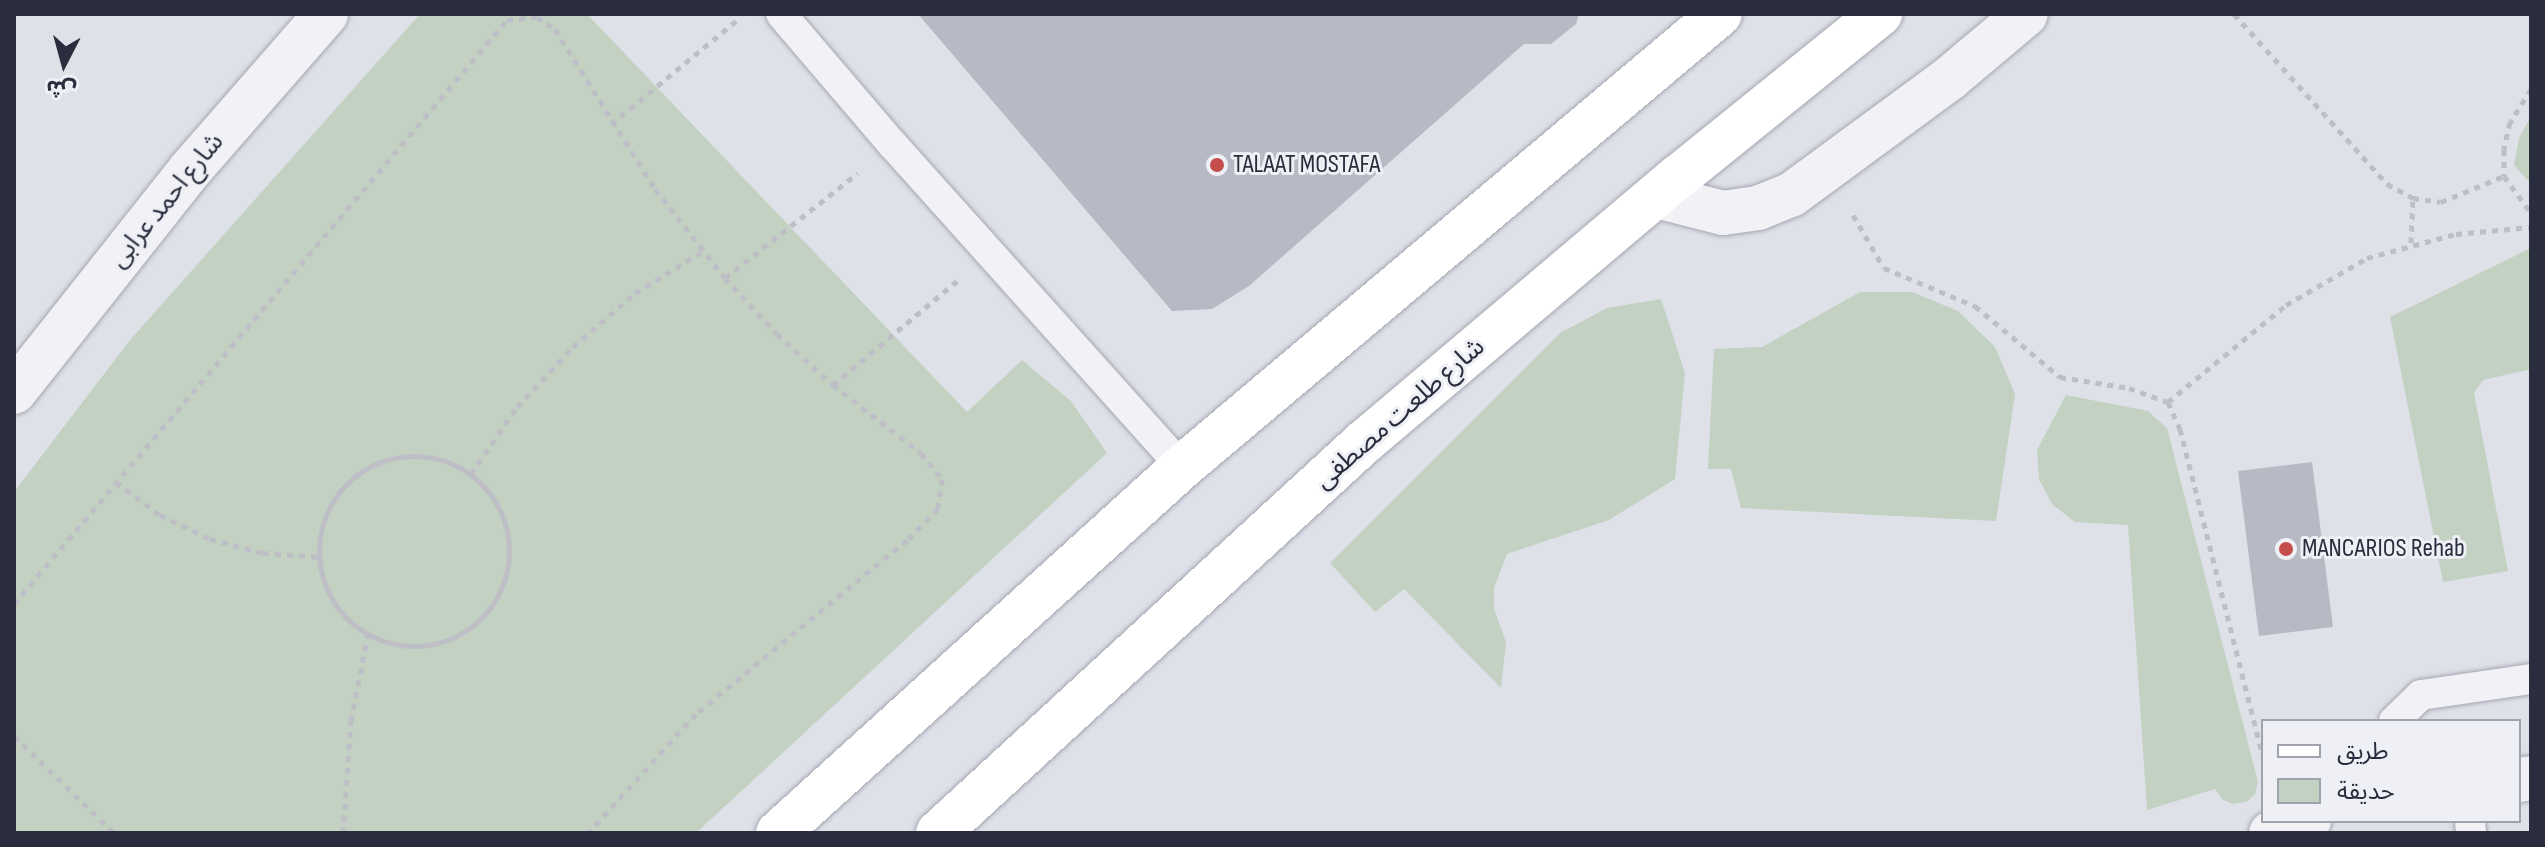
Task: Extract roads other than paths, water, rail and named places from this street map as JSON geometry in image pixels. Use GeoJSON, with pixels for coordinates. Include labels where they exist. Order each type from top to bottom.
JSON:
{"type":"FeatureCollection","features":[{"type":"Feature","properties":{"kind":"street","name":"شارع احمد عرابى"},"geometry":{"type":"LineString","coordinates":[[14,392],[190,170],[326,14]]}},
{"type":"Feature","properties":{"kind":"street"},"geometry":{"type":"LineString","coordinates":[[778,833],[1182,467],[1720,14]]}},
{"type":"Feature","properties":{"kind":"street","name":"شارع طلعت مصطفى"},"geometry":{"type":"LineString","coordinates":[[938,833],[1364,442],[1656,196],[1880,14]]}},
{"type":"Feature","properties":{"kind":"street"},"geometry":{"type":"LineString","coordinates":[[1656,196],[1723,213],[1758,208],[1791,195],[1950,78],[2026,14]]}},
{"type":"Feature","properties":{"kind":"street"},"geometry":{"type":"LineString","coordinates":[[2271,833],[2303,823]]}},
{"type":"Feature","properties":{"kind":"lane"},"geometry":{"type":"LineString","coordinates":[[781,14],[893,145],[1182,467]]}},
{"type":"Feature","properties":{"kind":"lane"},"geometry":{"type":"LineString","coordinates":[[2396,719],[2421,695],[2531,679]]}},
{"type":"Feature","properties":{"kind":"place","name":"TALAAT MOSTAFA"},"geometry":{"type":"Point","coordinates":[1217,165]}},
{"type":"Feature","properties":{"kind":"place","name":"MANCARIOS Rehab"},"geometry":{"type":"Point","coordinates":[2286,549]}}]}
